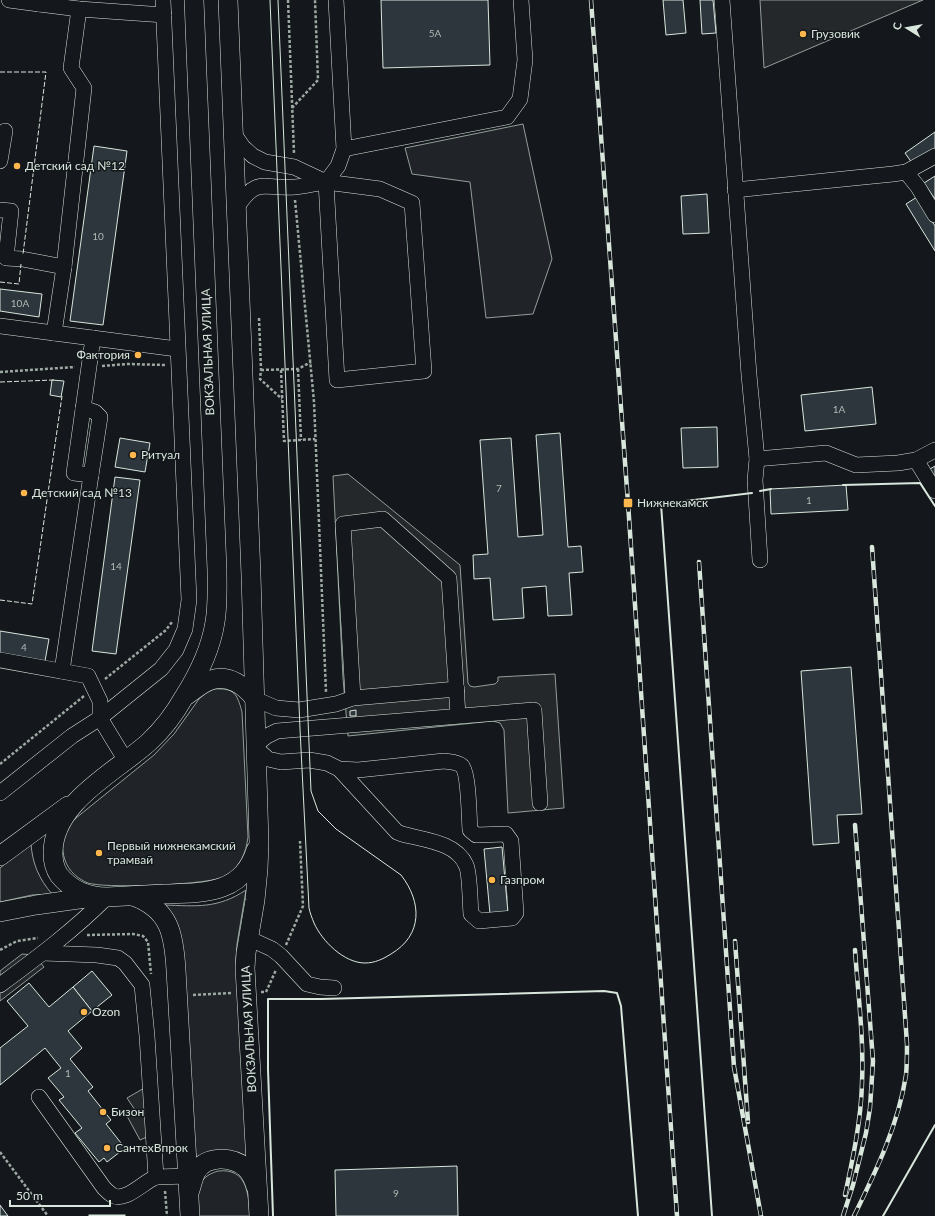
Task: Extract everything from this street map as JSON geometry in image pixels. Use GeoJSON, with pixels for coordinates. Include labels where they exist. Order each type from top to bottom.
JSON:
{"type":"FeatureCollection","features":[{"type":"Feature","properties":{"kind":"main road","name":"ВОКЗАЛЬНАЯ УЛИЦА"},"geometry":{"type":"LineString","coordinates":[[194,0],[211,419],[217,597],[215,622],[210,642],[200,668],[184,697],[164,725],[149,742],[80,797],[62,820],[56,832],[53,844],[53,858],[56,872],[64,882],[78,891],[102,897],[196,893],[214,891],[225,887],[246,872],[254,858],[259,842]]}},
{"type":"Feature","properties":{"kind":"main road","name":"ВОКЗАЛЬНАЯ УЛИЦА"},"geometry":{"type":"LineString","coordinates":[[228,0],[258,784],[258,869],[245,968],[259,1216]]}},
{"type":"Feature","properties":{"kind":"main road","name":"ВОКЗАЛЬНАЯ УЛИЦА"},"geometry":{"type":"LineString","coordinates":[[184,697],[201,684],[222,678],[240,683],[249,690],[255,699]]}},
{"type":"Feature","properties":{"kind":"main road"},"geometry":{"type":"LineString","coordinates":[[0,856],[80,797]]}},
{"type":"Feature","properties":{"kind":"main road","name":"ВОКЗАЛЬНАЯ УЛИЦА"},"geometry":{"type":"LineString","coordinates":[[131,896],[145,901],[155,908],[168,925],[173,937],[190,1216]]}},
{"type":"Feature","properties":{"kind":"main road"},"geometry":{"type":"LineString","coordinates":[[0,912],[36,905],[102,897]]}},
{"type":"Feature","properties":{"kind":"main road"},"geometry":{"type":"LineString","coordinates":[[189,1196],[194,1178],[200,1168],[209,1161],[220,1159],[231,1160],[242,1164],[247,1168],[258,1190]]}},
{"type":"Feature","properties":{"kind":"street"},"geometry":{"type":"LineString","coordinates":[[9,0],[39,2],[79,9],[164,15]]}},
{"type":"Feature","properties":{"kind":"street"},"geometry":{"type":"LineString","coordinates":[[2,788],[72,736],[100,718],[161,670],[176,650],[185,629],[189,600],[164,0]]}},
{"type":"Feature","properties":{"kind":"street"},"geometry":{"type":"LineString","coordinates":[[237,207],[244,196],[253,188],[266,186],[295,187],[326,182],[380,189],[412,203],[424,371],[337,380],[326,182],[338,166],[344,149],[336,0]]}},
{"type":"Feature","properties":{"kind":"street"},"geometry":{"type":"LineString","coordinates":[[344,149],[507,117],[520,100],[525,60],[521,0]]}},
{"type":"Feature","properties":{"kind":"street"},"geometry":{"type":"LineString","coordinates":[[722,0],[757,459],[755,480],[760,560]]}},
{"type":"Feature","properties":{"kind":"street"},"geometry":{"type":"LineString","coordinates":[[54,333],[64,267],[84,88],[71,68],[79,9]]}},
{"type":"Feature","properties":{"kind":"street"},"geometry":{"type":"LineString","coordinates":[[0,161],[5,131]]}},
{"type":"Feature","properties":{"kind":"street"},"geometry":{"type":"LineString","coordinates":[[234,134],[243,147],[253,156],[266,162],[294,167],[326,182]]}},
{"type":"Feature","properties":{"kind":"street"},"geometry":{"type":"LineString","coordinates":[[736,190],[906,172],[935,156]]}},
{"type":"Feature","properties":{"kind":"street"},"geometry":{"type":"LineString","coordinates":[[906,172],[918,187],[935,215]]}},
{"type":"Feature","properties":{"kind":"street"},"geometry":{"type":"LineString","coordinates":[[0,210],[11,211],[6,258],[22,259],[64,267]]}},
{"type":"Feature","properties":{"kind":"street"},"geometry":{"type":"LineString","coordinates":[[0,326],[178,349]]}},
{"type":"Feature","properties":{"kind":"street"},"geometry":{"type":"LineString","coordinates":[[62,671],[91,475],[74,473],[93,338]]}},
{"type":"Feature","properties":{"kind":"street"},"geometry":{"type":"LineString","coordinates":[[757,459],[826,453],[856,465],[898,464],[916,460],[935,450]]}},
{"type":"Feature","properties":{"kind":"street"},"geometry":{"type":"LineString","coordinates":[[916,460],[935,491]]}},
{"type":"Feature","properties":{"kind":"street"},"geometry":{"type":"LineString","coordinates":[[353,698],[343,524],[383,519],[449,578],[458,715]]}},
{"type":"Feature","properties":{"kind":"street"},"geometry":{"type":"LineString","coordinates":[[0,660],[88,676],[100,701],[100,718],[126,761]]}},
{"type":"Feature","properties":{"kind":"street"},"geometry":{"type":"LineString","coordinates":[[255,699],[266,705],[284,710],[300,710],[327,706],[353,698],[457,689]]}},
{"type":"Feature","properties":{"kind":"street"},"geometry":{"type":"LineString","coordinates":[[281,762],[268,759],[257,747],[267,736],[277,731],[458,715],[534,710],[540,803]]}},
{"type":"Feature","properties":{"kind":"street"},"geometry":{"type":"LineString","coordinates":[[258,784],[269,765],[281,762],[309,760],[327,763],[339,769],[397,832],[442,844],[457,852],[467,866],[471,914],[479,922],[512,918],[516,913],[511,841],[506,834],[476,835],[470,830],[466,777],[463,767],[456,762],[444,761],[358,770],[339,769]]}},
{"type":"Feature","properties":{"kind":"street"},"geometry":{"type":"LineString","coordinates":[[0,985],[43,954],[64,936],[102,897]]}},
{"type":"Feature","properties":{"kind":"street"},"geometry":{"type":"LineString","coordinates":[[248,938],[272,949],[281,956],[307,984],[334,988]]}},
{"type":"Feature","properties":{"kind":"street"},"geometry":{"type":"LineString","coordinates":[[43,954],[97,955],[118,958],[125,963],[142,985],[160,1177]]}},
{"type":"Feature","properties":{"kind":"street"},"geometry":{"type":"LineString","coordinates":[[39,1097],[104,1188],[112,1195],[119,1197],[127,1195],[149,1180],[160,1177],[188,1176]]}},
{"type":"Feature","properties":{"kind":"path"},"geometry":{"type":"LineString","coordinates":[[288,0],[294,167]]}},
{"type":"Feature","properties":{"kind":"path"},"geometry":{"type":"LineString","coordinates":[[292,108],[318,80],[315,0]]}},
{"type":"Feature","properties":{"kind":"path"},"geometry":{"type":"LineString","coordinates":[[295,187],[311,362],[327,706]]}},
{"type":"Feature","properties":{"kind":"path"},"geometry":{"type":"LineString","coordinates":[[259,318],[262,370],[260,379],[282,399]]}},
{"type":"Feature","properties":{"kind":"path"},"geometry":{"type":"LineString","coordinates":[[262,370],[298,369],[311,362]]}},
{"type":"Feature","properties":{"kind":"path"},"geometry":{"type":"LineString","coordinates":[[298,369],[301,440]]}},
{"type":"Feature","properties":{"kind":"path"},"geometry":{"type":"LineString","coordinates":[[281,370],[284,441],[315,439]]}},
{"type":"Feature","properties":{"kind":"path"},"geometry":{"type":"LineString","coordinates":[[0,764],[166,630],[174,616]]}},
{"type":"Feature","properties":{"kind":"path"},"geometry":{"type":"LineString","coordinates":[[286,946],[303,906],[300,840]]}},
{"type":"Feature","properties":{"kind":"path"},"geometry":{"type":"LineString","coordinates":[[0,950],[17,941],[50,936],[133,934],[143,936],[148,942],[152,976]]}},
{"type":"Feature","properties":{"kind":"path"},"geometry":{"type":"LineString","coordinates":[[259,992],[266,992],[278,964]]}},
{"type":"Feature","properties":{"kind":"path"},"geometry":{"type":"LineString","coordinates":[[192,995],[238,993]]}},
{"type":"Feature","properties":{"kind":"path"},"geometry":{"type":"LineString","coordinates":[[0,1152],[48,1216]]}},
{"type":"Feature","properties":{"kind":"path"},"geometry":{"type":"LineString","coordinates":[[160,1177],[167,1216]]}},
{"type":"Feature","properties":{"kind":"shaded area","name":"Грузовик"},"geometry":{"type":"Polygon","coordinates":[[[760,0],[923,0],[764,68],[760,0]]]}},
{"type":"Feature","properties":{"kind":"shaded area"},"geometry":{"type":"Polygon","coordinates":[[[523,124],[552,259],[533,314],[486,318],[470,182],[412,174],[405,148],[523,124]]]}},
{"type":"Feature","properties":{"kind":"shaded area"},"geometry":{"type":"Polygon","coordinates":[[[348,474],[460,565],[468,683],[470,686],[474,687],[495,684],[498,681],[498,677],[555,674],[564,808],[508,813],[504,730],[500,723],[493,721],[348,736],[343,678],[333,476],[348,474]]]}},
{"type":"Feature","properties":{"kind":"shaded area"},"geometry":{"type":"Polygon","coordinates":[[[214,689],[226,690],[234,693],[242,712],[248,837],[246,849],[239,864],[226,876],[202,882],[183,884],[120,886],[89,883],[78,878],[69,868],[64,855],[63,848],[65,832],[69,826],[76,818],[154,755],[174,734],[199,699],[214,689]]]}},
{"type":"Feature","properties":{"kind":"shaded area"},"geometry":{"type":"Polygon","coordinates":[[[31,843],[37,870],[43,883],[52,894],[32,895],[0,902],[0,868],[31,843]]]}},
{"type":"Feature","properties":{"kind":"shaded area"},"geometry":{"type":"Polygon","coordinates":[[[246,890],[236,959],[247,1156],[228,1151],[215,1151],[196,1157],[164,905],[206,905],[226,900],[246,890]]]}},
{"type":"Feature","properties":{"kind":"shaded area"},"geometry":{"type":"Polygon","coordinates":[[[22,954],[34,955],[44,967],[0,1001],[0,971],[22,954]]]}},
{"type":"Feature","properties":{"kind":"shaded area"},"geometry":{"type":"Polygon","coordinates":[[[146,1087],[149,1136],[140,1140],[127,1116],[135,1110],[127,1098],[146,1087]]]}},
{"type":"Feature","properties":{"kind":"shaded area"},"geometry":{"type":"Polygon","coordinates":[[[218,1171],[228,1171],[241,1178],[247,1191],[250,1216],[198,1216],[198,1189],[204,1178],[218,1171]]]}},
{"type":"Feature","properties":{"kind":"building"},"geometry":{"type":"Polygon","coordinates":[[[381,0],[488,0],[490,65],[383,68],[381,0]]]}},
{"type":"Feature","properties":{"kind":"building"},"geometry":{"type":"Polygon","coordinates":[[[663,0],[683,0],[686,33],[666,35],[663,0]]]}},
{"type":"Feature","properties":{"kind":"building"},"geometry":{"type":"Polygon","coordinates":[[[700,0],[713,0],[716,33],[702,34],[700,0]]]}},
{"type":"Feature","properties":{"kind":"building"},"geometry":{"type":"Polygon","coordinates":[[[935,132],[935,148],[912,163],[905,153],[935,132]]]}},
{"type":"Feature","properties":{"kind":"building"},"geometry":{"type":"Polygon","coordinates":[[[94,146],[127,151],[103,325],[70,321],[94,146]]]}},
{"type":"Feature","properties":{"kind":"building"},"geometry":{"type":"Polygon","coordinates":[[[935,176],[935,199],[924,183],[935,176]]]}},
{"type":"Feature","properties":{"kind":"building"},"geometry":{"type":"Polygon","coordinates":[[[707,194],[709,233],[683,234],[681,196],[707,194]]]}},
{"type":"Feature","properties":{"kind":"building"},"geometry":{"type":"Polygon","coordinates":[[[917,197],[935,226],[935,251],[906,204],[917,197]]]}},
{"type":"Feature","properties":{"kind":"building"},"geometry":{"type":"Polygon","coordinates":[[[0,289],[42,294],[39,317],[0,311],[0,289]]]}},
{"type":"Feature","properties":{"kind":"building"},"geometry":{"type":"Polygon","coordinates":[[[52,380],[64,381],[61,397],[50,395],[52,380]]]}},
{"type":"Feature","properties":{"kind":"building"},"geometry":{"type":"Polygon","coordinates":[[[872,387],[876,424],[805,431],[801,395],[872,387]]]}},
{"type":"Feature","properties":{"kind":"building"},"geometry":{"type":"Polygon","coordinates":[[[717,427],[718,467],[683,468],[681,428],[717,427]]]}},
{"type":"Feature","properties":{"kind":"building"},"geometry":{"type":"Polygon","coordinates":[[[560,433],[568,547],[581,546],[583,572],[569,573],[572,615],[548,616],[546,586],[522,588],[524,618],[493,620],[490,578],[474,579],[473,555],[488,554],[480,440],[511,438],[518,537],[543,535],[536,435],[560,433]]]}},
{"type":"Feature","properties":{"kind":"building","name":"Ритуал"},"geometry":{"type":"Polygon","coordinates":[[[120,438],[150,443],[145,472],[115,467],[120,438]]]}},
{"type":"Feature","properties":{"kind":"building"},"geometry":{"type":"Polygon","coordinates":[[[935,466],[935,478],[930,469],[935,466]]]}},
{"type":"Feature","properties":{"kind":"building"},"geometry":{"type":"Polygon","coordinates":[[[115,477],[140,480],[116,654],[92,651],[115,477]]]}},
{"type":"Feature","properties":{"kind":"building"},"geometry":{"type":"Polygon","coordinates":[[[846,485],[848,510],[771,514],[770,489],[846,485]]]}},
{"type":"Feature","properties":{"kind":"building"},"geometry":{"type":"Polygon","coordinates":[[[0,631],[49,639],[45,661],[0,654],[0,631]]]}},
{"type":"Feature","properties":{"kind":"building"},"geometry":{"type":"Polygon","coordinates":[[[851,667],[862,814],[837,815],[839,843],[813,845],[801,671],[851,667]]]}},
{"type":"Feature","properties":{"kind":"building"},"geometry":{"type":"Polygon","coordinates":[[[356,710],[356,716],[350,716],[350,711],[356,710]]]}},
{"type":"Feature","properties":{"kind":"building"},"geometry":{"type":"Polygon","coordinates":[[[502,847],[508,913],[490,914],[484,849],[502,847]]]}},
{"type":"Feature","properties":{"kind":"building"},"geometry":{"type":"Polygon","coordinates":[[[92,971],[112,995],[92,1011],[73,987],[92,971]]]}},
{"type":"Feature","properties":{"kind":"building"},"geometry":{"type":"Polygon","coordinates":[[[29,983],[49,1007],[73,987],[92,1011],[68,1031],[82,1048],[70,1059],[93,1087],[88,1091],[111,1120],[106,1124],[125,1148],[107,1162],[104,1158],[99,1162],[75,1133],[82,1128],[59,1100],[64,1097],[48,1078],[61,1068],[45,1048],[0,1085],[0,1048],[28,1026],[7,1001],[29,983]]]}},
{"type":"Feature","properties":{"kind":"building"},"geometry":{"type":"Polygon","coordinates":[[[457,1166],[458,1216],[336,1216],[335,1170],[457,1166]]]}},
{"type":"Feature","properties":{"kind":"building"},"geometry":{"type":"Polygon","coordinates":[[[0,1205],[8,1216],[0,1216],[0,1205]]]}},
{"type":"Feature","properties":{"kind":"building"},"geometry":{"type":"Polygon","coordinates":[[[125,1215],[125,1216],[89,1216],[125,1215]]]}},
{"type":"Feature","properties":{"kind":"tram line"},"geometry":{"type":"LineString","coordinates":[[270,0],[300,729],[309,908],[313,921],[322,937],[328,944],[349,959],[357,962],[369,963],[385,958],[401,946],[409,937],[414,928],[416,907],[408,885],[401,875],[336,829],[318,811],[311,791],[278,0]]}},
{"type":"Feature","properties":{"kind":"railway"},"geometry":{"type":"LineString","coordinates":[[591,0],[628,503],[677,1216]]}},
{"type":"Feature","properties":{"kind":"railway"},"geometry":{"type":"LineString","coordinates":[[854,1216],[878,1165],[892,1130],[902,1094],[907,1060],[872,547]]}},
{"type":"Feature","properties":{"kind":"railway"},"geometry":{"type":"LineString","coordinates":[[699,562],[734,1067],[761,1216]]}},
{"type":"Feature","properties":{"kind":"railway"},"geometry":{"type":"LineString","coordinates":[[843,1216],[853,1185],[866,1133],[870,1108],[873,1061],[855,825]]}},
{"type":"Feature","properties":{"kind":"railway"},"geometry":{"type":"LineString","coordinates":[[735,941],[748,1122]]}},
{"type":"Feature","properties":{"kind":"railway"},"geometry":{"type":"LineString","coordinates":[[845,1195],[854,1153],[862,1083],[861,1033],[855,950]]}},
{"type":"Feature","properties":{"kind":"fence"},"geometry":{"type":"LineString","coordinates":[[0,72],[46,72],[23,254]]}},
{"type":"Feature","properties":{"kind":"fence"},"geometry":{"type":"LineString","coordinates":[[0,282],[19,284],[21,264]]}},
{"type":"Feature","properties":{"kind":"fence"},"geometry":{"type":"LineString","coordinates":[[0,382],[54,380]]}},
{"type":"Feature","properties":{"kind":"fence"},"geometry":{"type":"LineString","coordinates":[[0,600],[32,604],[62,396]]}},
{"type":"Feature","properties":{"kind":"wall"},"geometry":{"type":"LineString","coordinates":[[843,485],[920,483],[935,506]]}},
{"type":"Feature","properties":{"kind":"wall"},"geometry":{"type":"LineString","coordinates":[[760,491],[771,489]]}},
{"type":"Feature","properties":{"kind":"wall"},"geometry":{"type":"LineString","coordinates":[[712,1216],[661,504],[752,493]]}},
{"type":"Feature","properties":{"kind":"wall"},"geometry":{"type":"LineString","coordinates":[[273,1216],[268,1069],[268,999],[322,999],[604,991],[617,993],[621,1006],[638,1216]]}},
{"type":"Feature","properties":{"kind":"wall"},"geometry":{"type":"LineString","coordinates":[[883,1216],[935,1125]]}},
{"type":"Feature","properties":{"kind":"place","name":"Грузовик"},"geometry":{"type":"Point","coordinates":[803,34]}},
{"type":"Feature","properties":{"kind":"place","name":"Детский сад №12"},"geometry":{"type":"Point","coordinates":[17,166]}},
{"type":"Feature","properties":{"kind":"place","name":"Фактория"},"geometry":{"type":"Point","coordinates":[138,355]}},
{"type":"Feature","properties":{"kind":"place","name":"Ритуал"},"geometry":{"type":"Point","coordinates":[133,455]}},
{"type":"Feature","properties":{"kind":"place","name":"Детский сад №13"},"geometry":{"type":"Point","coordinates":[24,493]}},
{"type":"Feature","properties":{"kind":"place","name":"Нижнекамск"},"geometry":{"type":"Point","coordinates":[628,503]}},
{"type":"Feature","properties":{"kind":"place","name":"Первый нижнекамский трамвай"},"geometry":{"type":"Point","coordinates":[99,853]}},
{"type":"Feature","properties":{"kind":"place","name":"Газпром"},"geometry":{"type":"Point","coordinates":[492,880]}},
{"type":"Feature","properties":{"kind":"place","name":"Ozon"},"geometry":{"type":"Point","coordinates":[84,1012]}},
{"type":"Feature","properties":{"kind":"place","name":"Бизон"},"geometry":{"type":"Point","coordinates":[103,1112]}},
{"type":"Feature","properties":{"kind":"place","name":"СантехВпрок"},"geometry":{"type":"Point","coordinates":[107,1148]}}]}
